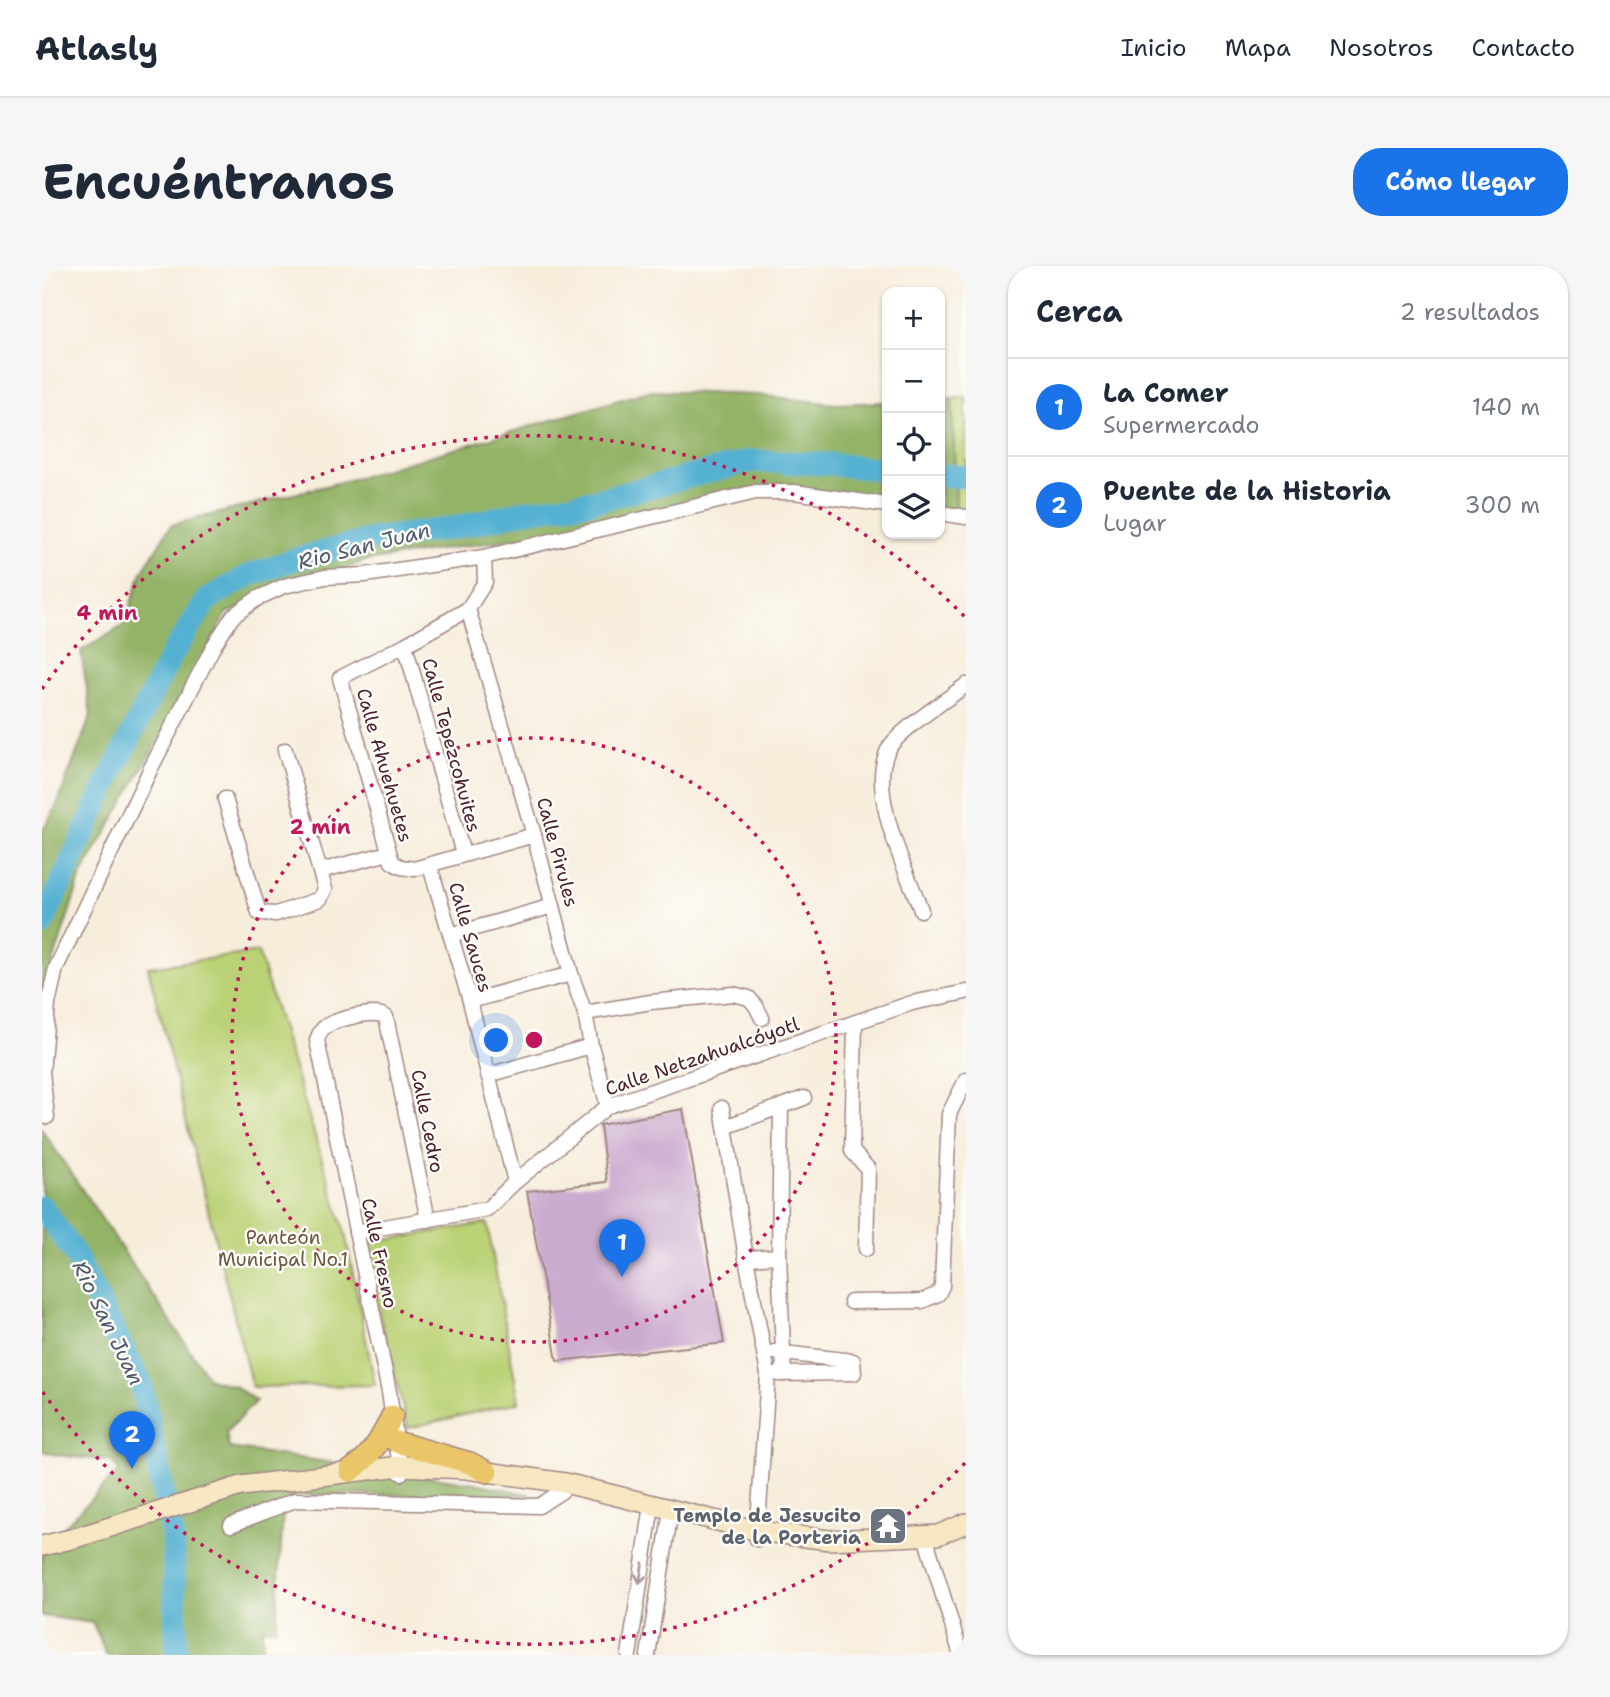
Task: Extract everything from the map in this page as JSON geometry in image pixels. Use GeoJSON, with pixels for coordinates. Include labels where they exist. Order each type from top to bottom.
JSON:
{"type":"FeatureCollection","features":[{"type":"Feature","properties":{"kind":"main road"},"geometry":{"type":"LineString","coordinates":[[350,1471],[363,1463],[379,1442],[392,1416]]}},
{"type":"Feature","properties":{"kind":"main road"},"geometry":{"type":"LineString","coordinates":[[396,1442],[470,1463],[487,1472]]}},
{"type":"Feature","properties":{"kind":"main road"},"geometry":{"type":"LineString","coordinates":[[243,1489],[322,1482],[401,1470],[563,1487]]}},
{"type":"Feature","properties":{"kind":"main road"},"geometry":{"type":"LineString","coordinates":[[42,1552],[243,1489],[350,1471],[487,1472],[563,1487],[660,1513],[828,1550],[926,1541],[966,1532]]}},
{"type":"Feature","properties":{"kind":"main road"},"geometry":{"type":"LineString","coordinates":[[926,1541],[966,1523]]}},
{"type":"Feature","properties":{"kind":"main road"},"geometry":{"type":"LineString","coordinates":[[42,1546],[77,1541]]}},
{"type":"Feature","properties":{"kind":"street"},"geometry":{"type":"LineString","coordinates":[[47,1117],[42,1072],[48,1004],[56,968],[150,770],[213,647],[233,616],[258,598],[284,586],[484,557],[756,492],[794,492],[882,504]]}},
{"type":"Feature","properties":{"kind":"street"},"geometry":{"type":"LineString","coordinates":[[945,514],[966,517]]}},
{"type":"Feature","properties":{"kind":"street"},"geometry":{"type":"LineString","coordinates":[[405,645],[468,609],[485,582],[484,557]]}},
{"type":"Feature","properties":{"kind":"street","name":"Calle Pirules"},"geometry":{"type":"LineString","coordinates":[[468,609],[534,835],[570,974],[585,1013],[608,1106]]}},
{"type":"Feature","properties":{"kind":"street","name":"Calle Ahuehuetes"},"geometry":{"type":"LineString","coordinates":[[391,858],[340,678],[405,645]]}},
{"type":"Feature","properties":{"kind":"street","name":"Calle Tepezcohuites"},"geometry":{"type":"LineString","coordinates":[[405,645],[463,854]]}},
{"type":"Feature","properties":{"kind":"street"},"geometry":{"type":"LineString","coordinates":[[921,910],[885,810],[880,774],[888,748],[966,685]]}},
{"type":"Feature","properties":{"kind":"street"},"geometry":{"type":"LineString","coordinates":[[226,799],[259,912],[276,914],[320,899],[325,889],[285,750]]}},
{"type":"Feature","properties":{"kind":"street"},"geometry":{"type":"LineString","coordinates":[[320,871],[391,858],[401,867],[414,869],[534,835]]}},
{"type":"Feature","properties":{"kind":"street","name":"Calle Sauces"},"geometry":{"type":"LineString","coordinates":[[430,866],[470,1001],[515,1182]]}},
{"type":"Feature","properties":{"kind":"street"},"geometry":{"type":"LineString","coordinates":[[451,935],[553,906]]}},
{"type":"Feature","properties":{"kind":"street"},"geometry":{"type":"LineString","coordinates":[[470,1001],[570,974]]}},
{"type":"Feature","properties":{"kind":"street","name":"Calle Netzahualcóyotl"},"geometry":{"type":"LineString","coordinates":[[356,1232],[487,1209],[515,1182],[608,1106],[912,1003],[966,992]]}},
{"type":"Feature","properties":{"kind":"street"},"geometry":{"type":"LineString","coordinates":[[585,1013],[651,1002],[733,994],[748,998],[762,1018]]}},
{"type":"Feature","properties":{"kind":"street","name":"Calle Fresno"},"geometry":{"type":"LineString","coordinates":[[391,1029],[387,1017],[380,1012],[371,1012],[326,1026],[317,1040],[401,1470]]}},
{"type":"Feature","properties":{"kind":"street"},"geometry":{"type":"LineString","coordinates":[[855,1023],[852,1151],[868,1169],[866,1250]]}},
{"type":"Feature","properties":{"kind":"street","name":"Calle Cedro"},"geometry":{"type":"LineString","coordinates":[[391,1029],[428,1220]]}},
{"type":"Feature","properties":{"kind":"street"},"geometry":{"type":"LineString","coordinates":[[488,1075],[591,1046]]}},
{"type":"Feature","properties":{"kind":"street"},"geometry":{"type":"LineString","coordinates":[[851,1302],[922,1301],[939,1294],[942,1286],[949,1114],[966,1080]]}},
{"type":"Feature","properties":{"kind":"street"},"geometry":{"type":"LineString","coordinates":[[725,1127],[804,1098]]}},
{"type":"Feature","properties":{"kind":"street"},"geometry":{"type":"LineString","coordinates":[[781,1107],[779,1256],[784,1374]]}},
{"type":"Feature","properties":{"kind":"street"},"geometry":{"type":"LineString","coordinates":[[722,1108],[768,1374],[757,1535]]}},
{"type":"Feature","properties":{"kind":"street"},"geometry":{"type":"LineString","coordinates":[[746,1258],[779,1256]]}},
{"type":"Feature","properties":{"kind":"street"},"geometry":{"type":"LineString","coordinates":[[765,1352],[853,1361],[854,1373],[768,1374]]}},
{"type":"Feature","properties":{"kind":"street"},"geometry":{"type":"LineString","coordinates":[[231,1525],[295,1500],[539,1506],[563,1487]]}},
{"type":"Feature","properties":{"kind":"street"},"geometry":{"type":"LineString","coordinates":[[629,1655],[660,1513]]}},
{"type":"Feature","properties":{"kind":"street"},"geometry":{"type":"LineString","coordinates":[[648,1655],[660,1513]]}},
{"type":"Feature","properties":{"kind":"street"},"geometry":{"type":"LineString","coordinates":[[926,1541],[961,1655]]}},
{"type":"Feature","properties":{"kind":"green space"},"geometry":{"type":"Polygon","coordinates":[[[649,391],[757,395],[835,404],[882,402],[882,502],[772,486],[546,534],[365,561],[227,613],[81,876],[42,996],[42,832],[57,805],[91,715],[81,651],[123,626],[142,572],[171,525],[353,479],[649,391]]]}},
{"type":"Feature","properties":{"kind":"green space"},"geometry":{"type":"Polygon","coordinates":[[[966,397],[966,512],[956,511],[952,399],[966,397]]]}},
{"type":"Feature","properties":{"kind":"green space"},"geometry":{"type":"Polygon","coordinates":[[[952,399],[956,511],[945,510],[945,400],[952,399]]]}},
{"type":"Feature","properties":{"kind":"green space","name":"Panteón Municipal No.1"},"geometry":{"type":"Polygon","coordinates":[[[258,952],[345,1233],[375,1385],[252,1387],[148,967],[258,952]]]}},
{"type":"Feature","properties":{"kind":"green space"},"geometry":{"type":"Polygon","coordinates":[[[42,1130],[209,1379],[234,1386],[256,1401],[226,1432],[229,1448],[475,1483],[531,1495],[294,1495],[283,1511],[276,1629],[262,1627],[263,1655],[106,1655],[93,1623],[42,1616],[42,1544],[53,1538],[119,1471],[111,1461],[42,1451],[42,1130]]]}},
{"type":"Feature","properties":{"kind":"green space"},"geometry":{"type":"Polygon","coordinates":[[[487,1223],[519,1402],[408,1428],[362,1244],[487,1223]]]}},
{"type":"Feature","properties":{"kind":"building"},"geometry":{"type":"Polygon","coordinates":[[[683,1109],[724,1343],[557,1361],[527,1191],[607,1182],[600,1125],[683,1109]]]}},
{"type":"Feature","properties":{"kind":"waterway","name":"Rio San Juan"},"geometry":{"type":"LineString","coordinates":[[42,925],[106,785],[171,656],[208,599],[248,576],[292,560],[374,539],[454,528],[526,511],[594,501],[751,461],[882,469]]}},
{"type":"Feature","properties":{"kind":"waterway","name":"Rio San Juan"},"geometry":{"type":"LineString","coordinates":[[945,475],[966,477]]}},
{"type":"Feature","properties":{"kind":"waterway","name":"Rio San Juan"},"geometry":{"type":"LineString","coordinates":[[42,1207],[74,1253],[141,1384],[173,1539],[177,1655]]}},
{"type":"Feature","properties":{"kind":"place","name":"La Comer"},"geometry":{"type":"Point","coordinates":[622,1277]}},
{"type":"Feature","properties":{"kind":"place","name":"Puente de la Historia"},"geometry":{"type":"Point","coordinates":[132,1469]}},
{"type":"Feature","properties":{"kind":"place","name":"Templo de Jesucito de la Porteria"},"geometry":{"type":"Point","coordinates":[888,1526]}}]}
